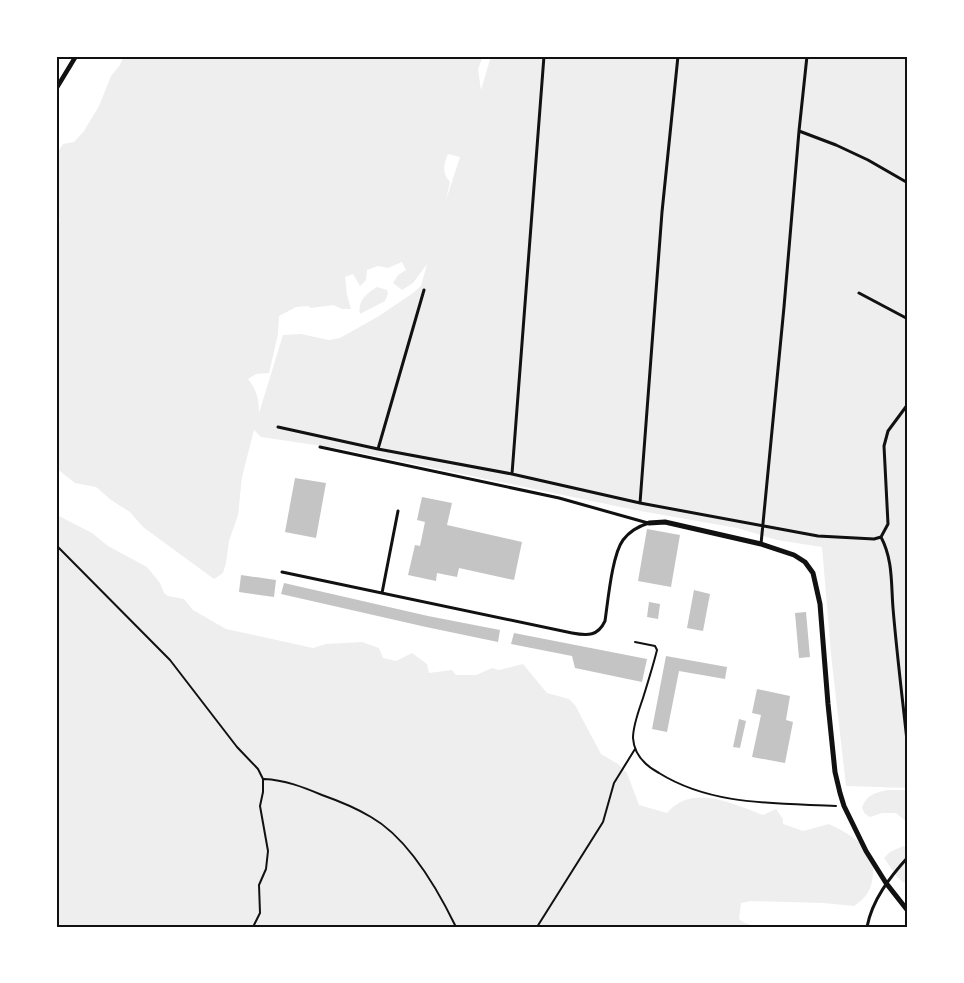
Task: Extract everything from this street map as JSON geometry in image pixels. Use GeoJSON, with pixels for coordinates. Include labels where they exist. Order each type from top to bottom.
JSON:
{"type":"FeatureCollection","features":[{"type":"Feature","properties":{"kind":"street"},"geometry":{"type":"LineString","coordinates":[[56,89],[76,56]]}},
{"type":"Feature","properties":{"kind":"street"},"geometry":{"type":"LineString","coordinates":[[649,523],[665,522],[761,544],[794,556],[804,562],[813,573],[820,604],[835,772],[844,806],[866,851],[886,883],[908,911]]}},
{"type":"Feature","properties":{"kind":"lane"},"geometry":{"type":"LineString","coordinates":[[512,474],[544,56]]}},
{"type":"Feature","properties":{"kind":"lane"},"geometry":{"type":"LineString","coordinates":[[640,502],[662,212],[678,56]]}},
{"type":"Feature","properties":{"kind":"lane"},"geometry":{"type":"LineString","coordinates":[[761,544],[784,307],[798,131],[807,56]]}},
{"type":"Feature","properties":{"kind":"lane"},"geometry":{"type":"LineString","coordinates":[[798,131],[836,145],[868,160],[908,183]]}},
{"type":"Feature","properties":{"kind":"lane"},"geometry":{"type":"LineString","coordinates":[[378,449],[424,290]]}},
{"type":"Feature","properties":{"kind":"lane"},"geometry":{"type":"LineString","coordinates":[[859,292],[908,319]]}},
{"type":"Feature","properties":{"kind":"lane"},"geometry":{"type":"LineString","coordinates":[[278,427],[378,449],[512,474],[640,502],[764,526],[818,536],[874,539],[881,537],[888,524],[884,446],[888,431],[908,404]]}},
{"type":"Feature","properties":{"kind":"lane"},"geometry":{"type":"LineString","coordinates":[[320,447],[559,498],[649,523]]}},
{"type":"Feature","properties":{"kind":"lane"},"geometry":{"type":"LineString","coordinates":[[382,593],[398,511]]}},
{"type":"Feature","properties":{"kind":"lane"},"geometry":{"type":"LineString","coordinates":[[282,572],[581,635],[594,633],[601,629],[605,621],[616,556],[622,542],[641,526],[649,523]]}},
{"type":"Feature","properties":{"kind":"lane"},"geometry":{"type":"LineString","coordinates":[[881,537],[887,548],[891,564],[893,607],[908,750]]}},
{"type":"Feature","properties":{"kind":"lane"},"geometry":{"type":"LineString","coordinates":[[867,927],[871,913],[886,883],[908,857]]}},
{"type":"Feature","properties":{"kind":"path"},"geometry":{"type":"LineString","coordinates":[[56,545],[170,660],[237,747],[258,769],[263,779],[260,806],[268,851],[266,869],[260,885],[260,913],[253,927]]}},
{"type":"Feature","properties":{"kind":"path"},"geometry":{"type":"LineString","coordinates":[[635,642],[650,644],[655,646],[657,650],[636,721],[633,738],[635,749],[640,759],[672,781],[712,796],[790,805],[844,806]]}},
{"type":"Feature","properties":{"kind":"path"},"geometry":{"type":"LineString","coordinates":[[537,927],[603,822],[614,784],[635,749]]}},
{"type":"Feature","properties":{"kind":"path"},"geometry":{"type":"LineString","coordinates":[[263,779],[283,781],[336,800],[372,818],[387,829],[414,858],[438,892],[456,927]]}},
{"type":"Feature","properties":{"kind":"shaded area"},"geometry":{"type":"Polygon","coordinates":[[[124,56],[483,56],[478,69],[481,90],[491,56],[908,56],[908,788],[846,786],[831,654],[822,547],[777,540],[737,528],[635,510],[342,449],[261,437],[254,430],[242,477],[238,515],[229,541],[226,563],[223,573],[214,579],[143,527],[130,512],[111,500],[96,487],[75,483],[56,468],[56,225],[60,220],[56,212],[56,155],[63,144],[74,142],[84,131],[99,106],[111,76],[120,65],[124,56]],[[448,154],[444,169],[450,182],[446,200],[460,157],[448,154]],[[402,262],[388,268],[378,266],[367,270],[366,280],[360,286],[353,274],[345,277],[351,309],[342,309],[333,305],[311,308],[308,306],[296,307],[279,316],[278,334],[269,373],[256,374],[248,379],[257,395],[259,413],[283,335],[301,334],[329,340],[340,338],[379,316],[421,286],[427,264],[413,283],[402,290],[393,283],[398,275],[406,270],[402,262]]]}},
{"type":"Feature","properties":{"kind":"shaded area"},"geometry":{"type":"Polygon","coordinates":[[[377,287],[387,290],[388,294],[385,301],[360,314],[361,301],[377,287]]]}},
{"type":"Feature","properties":{"kind":"shaded area"},"geometry":{"type":"Polygon","coordinates":[[[56,513],[92,533],[108,546],[147,567],[160,583],[164,593],[168,596],[184,599],[193,610],[226,629],[313,648],[326,644],[362,642],[379,648],[383,658],[396,661],[412,653],[427,664],[429,673],[452,670],[456,675],[476,675],[492,668],[499,670],[523,664],[547,693],[569,699],[575,705],[601,754],[618,764],[627,773],[639,805],[667,813],[677,804],[688,799],[713,799],[763,815],[776,809],[783,819],[783,824],[803,831],[829,824],[855,839],[870,855],[873,866],[870,888],[865,896],[854,906],[823,903],[750,901],[741,903],[739,919],[754,926],[765,927],[56,927],[56,513]]]}},
{"type":"Feature","properties":{"kind":"shaded area"},"geometry":{"type":"Polygon","coordinates":[[[888,790],[908,790],[908,823],[896,813],[882,813],[870,817],[865,814],[862,808],[866,800],[875,793],[888,790]]]}},
{"type":"Feature","properties":{"kind":"shaded area"},"geometry":{"type":"Polygon","coordinates":[[[903,846],[908,849],[908,877],[904,883],[897,877],[884,858],[890,852],[903,846]]]}},
{"type":"Feature","properties":{"kind":"building"},"geometry":{"type":"Polygon","coordinates":[[[295,478],[326,483],[316,538],[285,532],[295,478]]]}},
{"type":"Feature","properties":{"kind":"building"},"geometry":{"type":"Polygon","coordinates":[[[422,497],[452,503],[447,525],[522,542],[514,580],[459,568],[457,577],[437,573],[436,581],[408,575],[415,545],[420,546],[425,522],[417,520],[422,497]]]}},
{"type":"Feature","properties":{"kind":"building"},"geometry":{"type":"Polygon","coordinates":[[[647,529],[680,535],[671,587],[638,581],[647,529]]]}},
{"type":"Feature","properties":{"kind":"building"},"geometry":{"type":"Polygon","coordinates":[[[241,575],[276,580],[274,597],[239,592],[241,575]]]}},
{"type":"Feature","properties":{"kind":"building"},"geometry":{"type":"Polygon","coordinates":[[[284,583],[428,616],[500,630],[498,642],[281,594],[284,583]]]}},
{"type":"Feature","properties":{"kind":"building"},"geometry":{"type":"Polygon","coordinates":[[[694,590],[710,594],[703,631],[687,628],[694,590]]]}},
{"type":"Feature","properties":{"kind":"building"},"geometry":{"type":"Polygon","coordinates":[[[649,602],[660,604],[658,619],[647,617],[649,602]]]}},
{"type":"Feature","properties":{"kind":"building"},"geometry":{"type":"Polygon","coordinates":[[[806,612],[810,657],[799,658],[795,613],[806,612]]]}},
{"type":"Feature","properties":{"kind":"building"},"geometry":{"type":"Polygon","coordinates":[[[514,633],[647,659],[642,682],[575,668],[572,656],[511,644],[514,633]]]}},
{"type":"Feature","properties":{"kind":"building"},"geometry":{"type":"Polygon","coordinates":[[[666,656],[727,667],[725,679],[679,671],[667,732],[652,729],[666,656]]]}},
{"type":"Feature","properties":{"kind":"building"},"geometry":{"type":"Polygon","coordinates":[[[757,689],[790,696],[786,720],[793,722],[785,763],[752,757],[761,715],[752,713],[757,689]]]}},
{"type":"Feature","properties":{"kind":"building"},"geometry":{"type":"Polygon","coordinates":[[[739,719],[746,721],[740,748],[733,747],[739,719]]]}}]}
